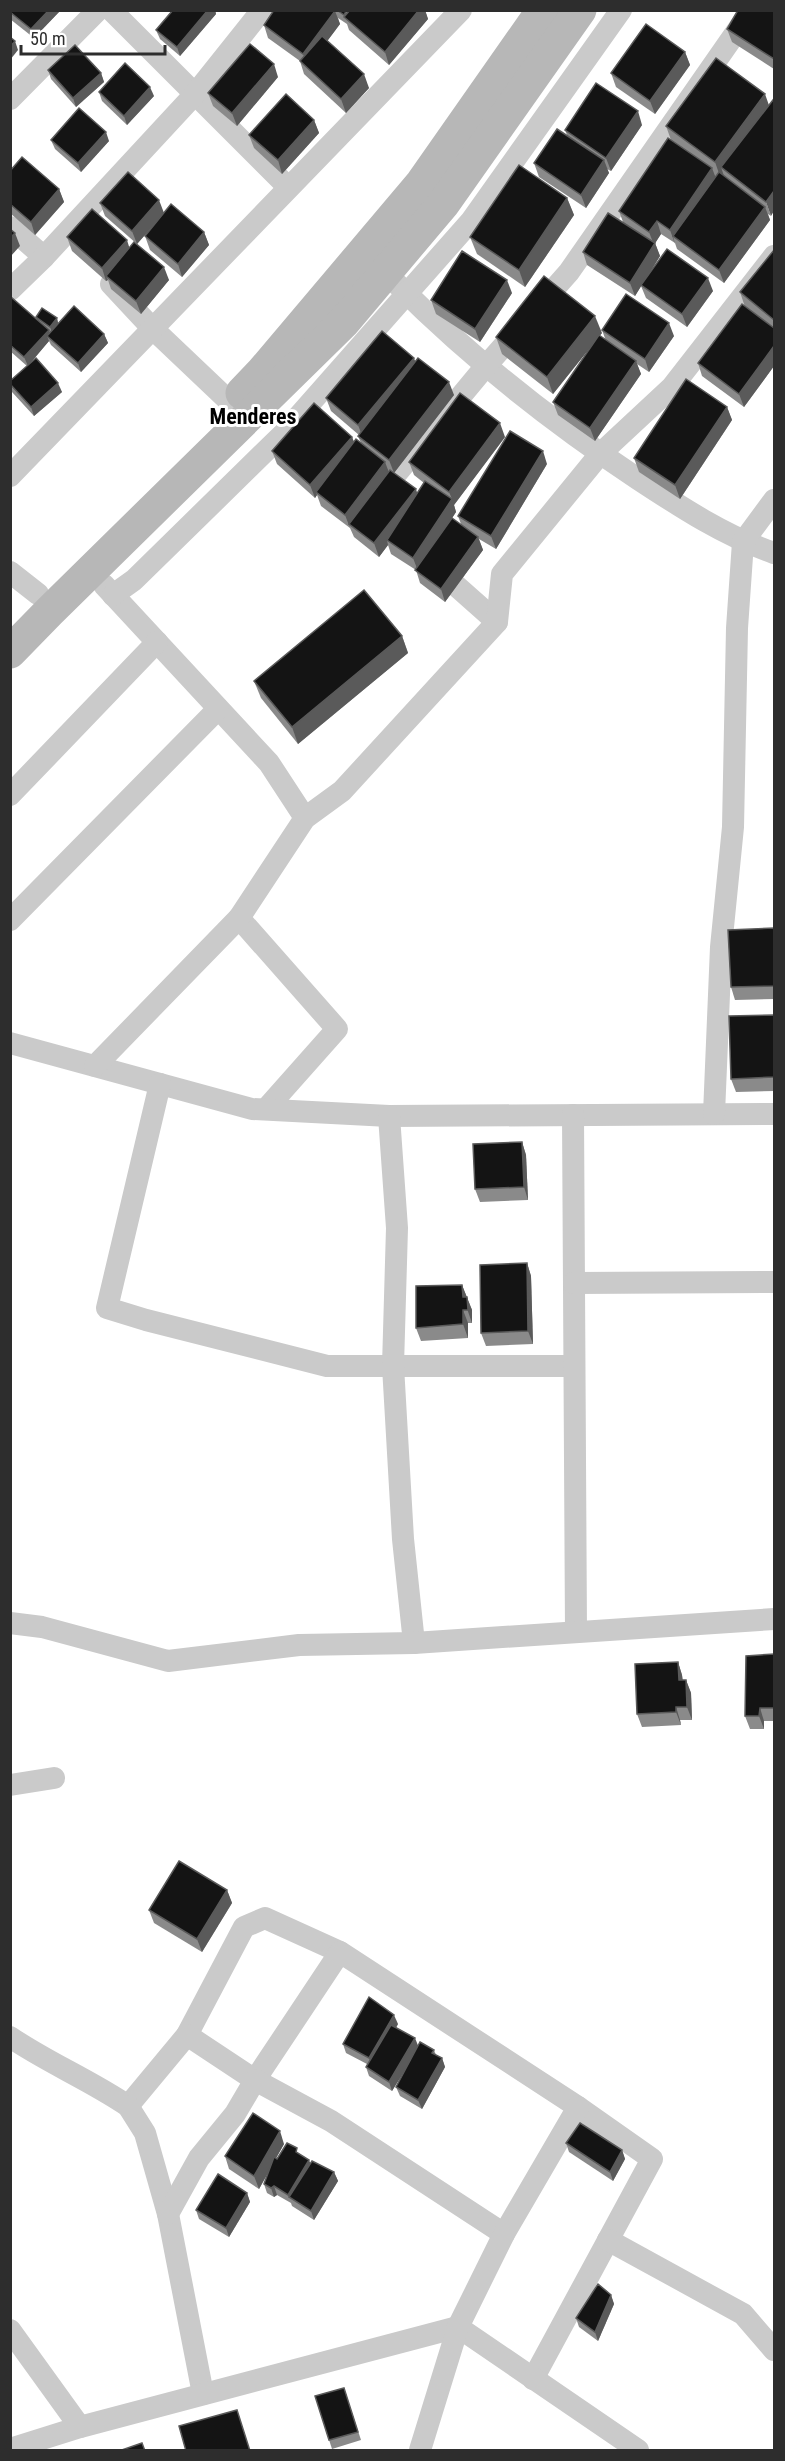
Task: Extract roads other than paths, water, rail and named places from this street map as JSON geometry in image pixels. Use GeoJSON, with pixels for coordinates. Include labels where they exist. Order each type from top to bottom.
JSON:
{"type":"FeatureCollection","features":[{"type":"Feature","properties":{"kind":"main road"},"geometry":{"type":"LineString","coordinates":[[10,652],[91,571],[242,408],[262,372],[421,184],[543,10]]}},
{"type":"Feature","properties":{"kind":"main road"},"geometry":{"type":"LineString","coordinates":[[10,622],[242,408],[343,323],[396,283],[444,203],[580,10]]}},
{"type":"Feature","properties":{"kind":"street"},"geometry":{"type":"LineString","coordinates":[[10,99],[98,10]]}},
{"type":"Feature","properties":{"kind":"street"},"geometry":{"type":"LineString","coordinates":[[111,10],[288,187]]}},
{"type":"Feature","properties":{"kind":"street"},"geometry":{"type":"LineString","coordinates":[[10,476],[461,10]]}},
{"type":"Feature","properties":{"kind":"street"},"geometry":{"type":"LineString","coordinates":[[113,595],[134,580],[290,442],[396,283],[471,222],[621,10]]}},
{"type":"Feature","properties":{"kind":"street"},"geometry":{"type":"LineString","coordinates":[[10,290],[44,257],[195,94],[259,12],[276,30]]}},
{"type":"Feature","properties":{"kind":"street"},"geometry":{"type":"LineString","coordinates":[[367,505],[569,272],[754,16]]}},
{"type":"Feature","properties":{"kind":"street"},"geometry":{"type":"LineString","coordinates":[[345,95],[362,112]]}},
{"type":"Feature","properties":{"kind":"street"},"geometry":{"type":"LineString","coordinates":[[10,227],[44,257]]}},
{"type":"Feature","properties":{"kind":"street"},"geometry":{"type":"LineString","coordinates":[[65,234],[81,251]]}},
{"type":"Feature","properties":{"kind":"street"},"geometry":{"type":"LineString","coordinates":[[95,1066],[238,918],[306,818],[342,791],[497,622],[502,574],[600,454],[672,387],[774,256]]}},
{"type":"Feature","properties":{"kind":"street"},"geometry":{"type":"LineString","coordinates":[[97,268],[152,328],[242,408],[290,442]]}},
{"type":"Feature","properties":{"kind":"street"},"geometry":{"type":"LineString","coordinates":[[396,283],[485,367],[600,454],[676,504],[743,542],[774,553]]}},
{"type":"Feature","properties":{"kind":"street"},"geometry":{"type":"LineString","coordinates":[[714,1114],[721,947],[733,827],[737,628],[743,542],[774,500]]}},
{"type":"Feature","properties":{"kind":"street"},"geometry":{"type":"LineString","coordinates":[[420,553],[497,622]]}},
{"type":"Feature","properties":{"kind":"street"},"geometry":{"type":"LineString","coordinates":[[91,571],[269,763],[306,818]]}},
{"type":"Feature","properties":{"kind":"street"},"geometry":{"type":"LineString","coordinates":[[10,572],[38,594]]}},
{"type":"Feature","properties":{"kind":"street"},"geometry":{"type":"LineString","coordinates":[[10,795],[157,642]]}},
{"type":"Feature","properties":{"kind":"street"},"geometry":{"type":"LineString","coordinates":[[10,920],[218,709]]}},
{"type":"Feature","properties":{"kind":"street"},"geometry":{"type":"LineString","coordinates":[[238,918],[337,1029],[266,1109]]}},
{"type":"Feature","properties":{"kind":"street"},"geometry":{"type":"LineString","coordinates":[[10,1043],[252,1109],[389,1116],[774,1114]]}},
{"type":"Feature","properties":{"kind":"street"},"geometry":{"type":"LineString","coordinates":[[160,1084],[107,1308],[327,1366],[573,1366]]}},
{"type":"Feature","properties":{"kind":"street"},"geometry":{"type":"LineString","coordinates":[[573,1115],[576,1632]]}},
{"type":"Feature","properties":{"kind":"street"},"geometry":{"type":"LineString","coordinates":[[389,1116],[397,1228],[393,1366],[403,1539],[414,1643]]}},
{"type":"Feature","properties":{"kind":"street"},"geometry":{"type":"LineString","coordinates":[[574,1283],[774,1282]]}},
{"type":"Feature","properties":{"kind":"street"},"geometry":{"type":"LineString","coordinates":[[10,1623],[42,1627],[168,1661],[299,1646],[414,1643],[774,1619]]}},
{"type":"Feature","properties":{"kind":"street"},"geometry":{"type":"LineString","coordinates":[[10,1785],[54,1778]]}},
{"type":"Feature","properties":{"kind":"street"},"geometry":{"type":"LineString","coordinates":[[128,2106],[187,2035],[244,1927],[265,1918],[340,1952],[578,2107],[652,2159],[533,2379]]}},
{"type":"Feature","properties":{"kind":"street"},"geometry":{"type":"LineString","coordinates":[[168,2214],[199,2158],[235,2114],[340,1952]]}},
{"type":"Feature","properties":{"kind":"street"},"geometry":{"type":"LineString","coordinates":[[187,2035],[255,2080],[332,2121],[504,2234]]}},
{"type":"Feature","properties":{"kind":"street"},"geometry":{"type":"LineString","coordinates":[[10,2037],[32,2052],[99,2086],[128,2106],[145,2133],[168,2214],[203,2394]]}},
{"type":"Feature","properties":{"kind":"street"},"geometry":{"type":"LineString","coordinates":[[420,2451],[458,2327],[504,2234],[578,2107]]}},
{"type":"Feature","properties":{"kind":"street"},"geometry":{"type":"LineString","coordinates":[[608,2240],[743,2314],[774,2350]]}},
{"type":"Feature","properties":{"kind":"street"},"geometry":{"type":"LineString","coordinates":[[10,2449],[80,2427],[458,2327],[638,2451]]}},
{"type":"Feature","properties":{"kind":"street"},"geometry":{"type":"LineString","coordinates":[[10,2331],[80,2427]]}},
{"type":"Feature","properties":{"kind":"district","name":"Menderes"},"geometry":{"type":"Point","coordinates":[253,416]}}]}
